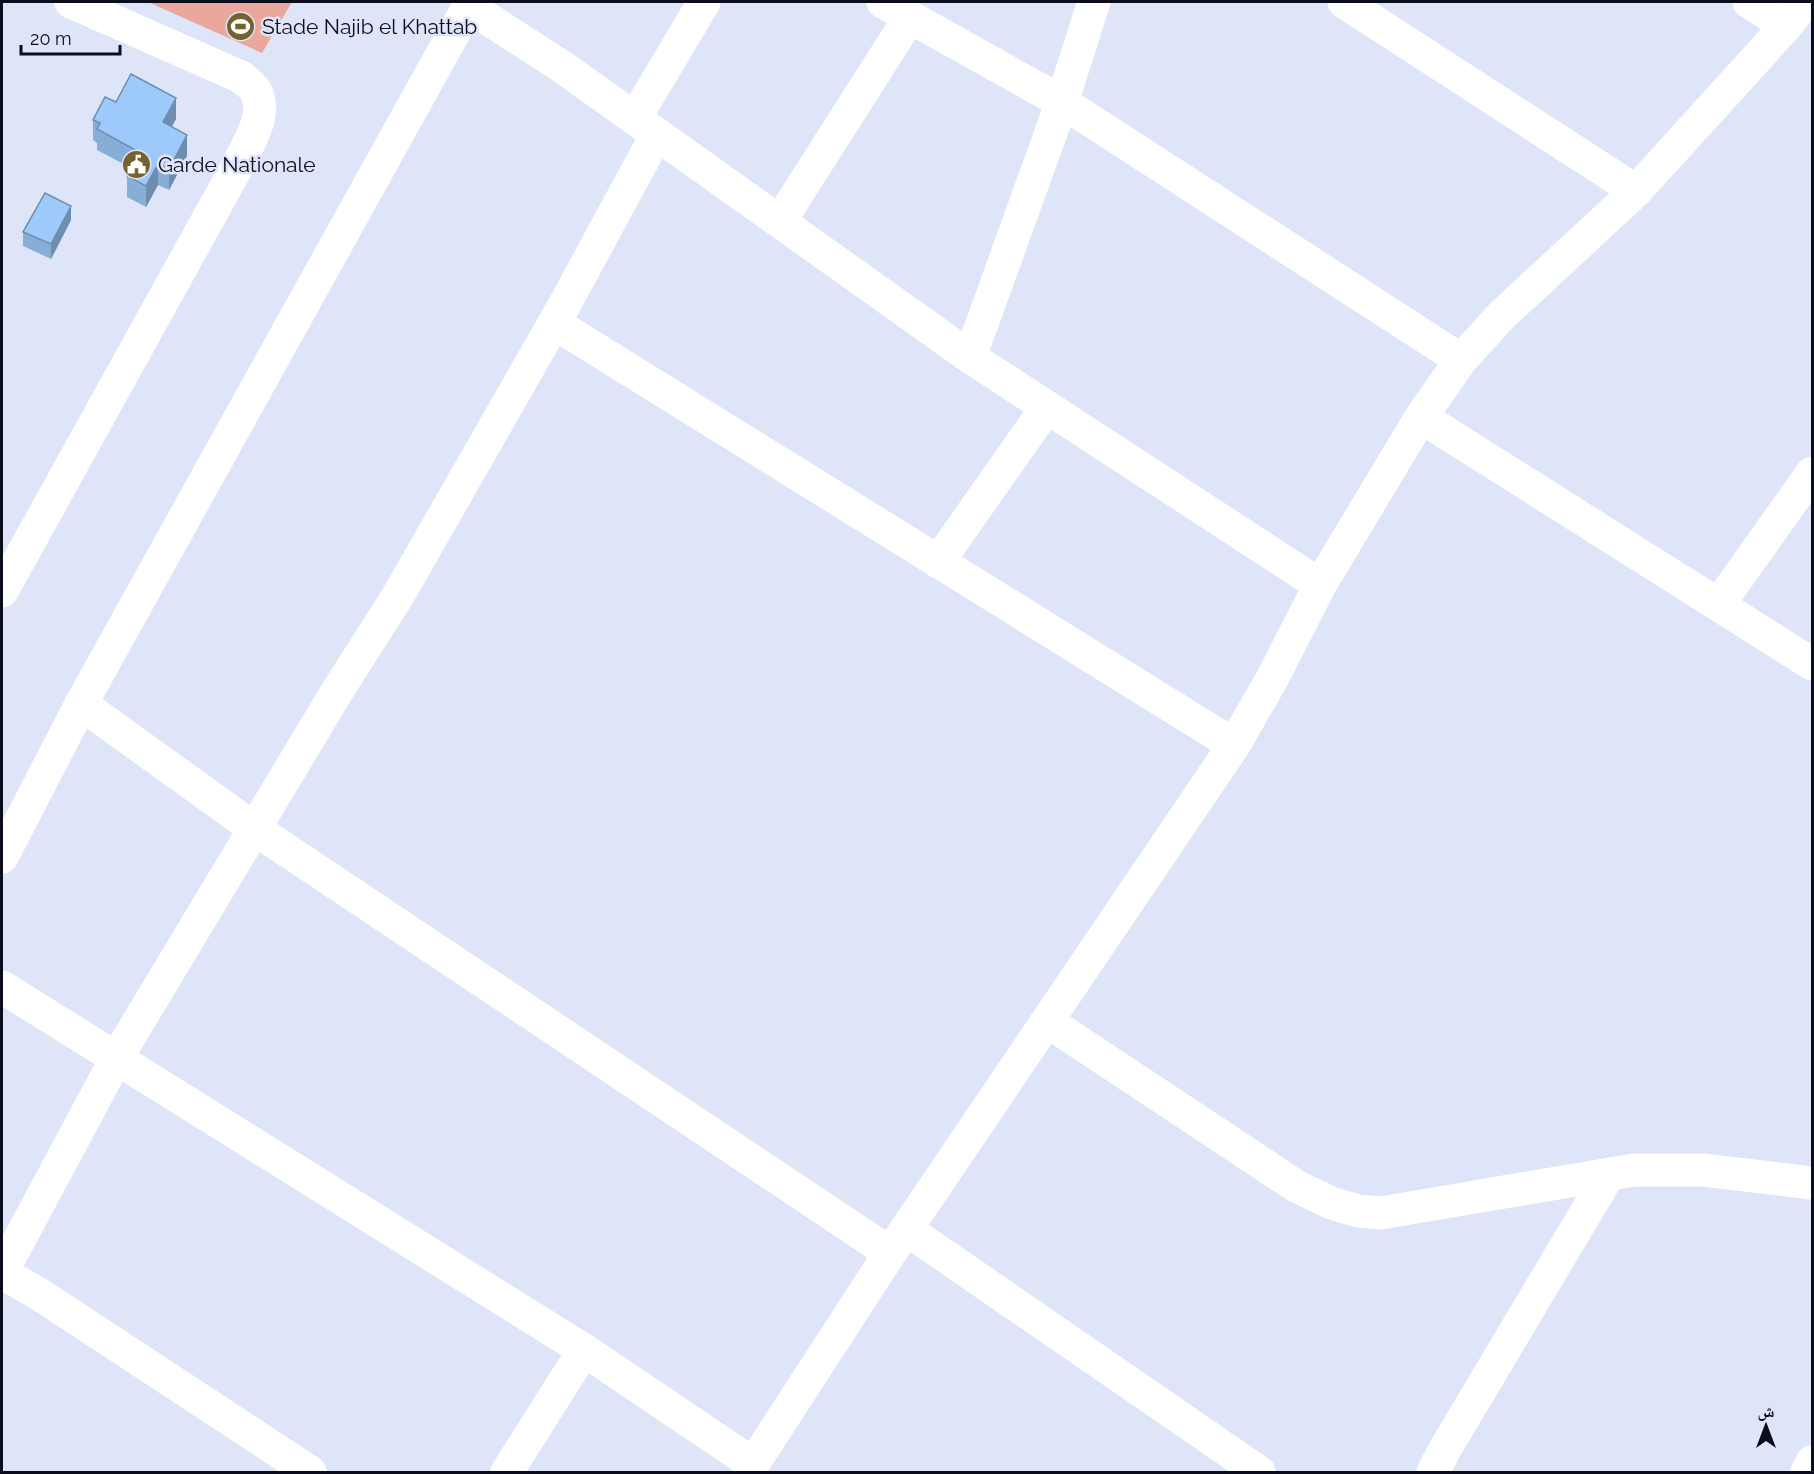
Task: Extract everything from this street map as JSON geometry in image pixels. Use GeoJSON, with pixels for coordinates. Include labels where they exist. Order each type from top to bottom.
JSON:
{"type":"FeatureCollection","features":[{"type":"Feature","properties":{"kind":"street"},"geometry":{"type":"LineString","coordinates":[[2,591],[238,165],[259,118],[261,105],[254,88],[241,77],[71,2]]}},
{"type":"Feature","properties":{"kind":"street"},"geometry":{"type":"LineString","coordinates":[[310,1473],[39,1294],[2,1273],[116,1059],[336,693],[399,594],[554,323],[704,2]]}},
{"type":"Feature","properties":{"kind":"street"},"geometry":{"type":"LineString","coordinates":[[970,357],[1062,102],[1095,2]]}},
{"type":"Feature","properties":{"kind":"street"},"geometry":{"type":"LineString","coordinates":[[1344,2],[1636,191]]}},
{"type":"Feature","properties":{"kind":"street"},"geometry":{"type":"LineString","coordinates":[[2,987],[584,1350],[751,1468],[898,1241],[1234,745],[1273,677],[1320,585],[1421,417],[1461,360],[1501,316],[1636,191],[1795,14],[1749,2]]}},
{"type":"Feature","properties":{"kind":"street"},"geometry":{"type":"LineString","coordinates":[[2,857],[81,704],[470,4],[646,126],[970,357],[1320,585]]}},
{"type":"Feature","properties":{"kind":"street"},"geometry":{"type":"LineString","coordinates":[[780,221],[896,9],[1062,102],[1461,360]]}},
{"type":"Feature","properties":{"kind":"street"},"geometry":{"type":"LineString","coordinates":[[554,323],[1234,745]]}},
{"type":"Feature","properties":{"kind":"street"},"geometry":{"type":"LineString","coordinates":[[938,562],[1047,407]]}},
{"type":"Feature","properties":{"kind":"street"},"geometry":{"type":"LineString","coordinates":[[1421,417],[1812,664]]}},
{"type":"Feature","properties":{"kind":"street"},"geometry":{"type":"LineString","coordinates":[[1719,604],[1812,473]]}},
{"type":"Feature","properties":{"kind":"street"},"geometry":{"type":"LineString","coordinates":[[81,704],[255,829],[1260,1473]]}},
{"type":"Feature","properties":{"kind":"street"},"geometry":{"type":"LineString","coordinates":[[1047,1021],[1296,1186],[1331,1203],[1358,1211],[1381,1213],[1426,1207],[1609,1174],[1664,1168],[1703,1170],[1812,1184]]}},
{"type":"Feature","properties":{"kind":"street"},"geometry":{"type":"LineString","coordinates":[[1433,1473],[1444,1449],[1609,1174]]}},
{"type":"Feature","properties":{"kind":"street"},"geometry":{"type":"LineString","coordinates":[[507,1473],[584,1350]]}},
{"type":"Feature","properties":{"kind":"street"},"geometry":{"type":"LineString","coordinates":[[1807,1473],[1812,1462]]}},
{"type":"Feature","properties":{"kind":"shaded area","name":"Stade Najib el Khattab"},"geometry":{"type":"Polygon","coordinates":[[[148,2],[292,2],[262,53],[148,2]]]}},
{"type":"Feature","properties":{"kind":"building"},"geometry":{"type":"Polygon","coordinates":[[[131,74],[176,98],[163,122],[187,135],[169,169],[158,164],[146,186],[127,176],[139,152],[97,129],[100,123],[93,120],[105,97],[116,102],[131,74]]]}},
{"type":"Feature","properties":{"kind":"building"},"geometry":{"type":"Polygon","coordinates":[[[45,193],[71,206],[51,244],[23,232],[45,193]]]}},
{"type":"Feature","properties":{"kind":"place","name":"Stade Najib el Khattab"},"geometry":{"type":"Point","coordinates":[241,27]}},
{"type":"Feature","properties":{"kind":"place","name":"Garde Nationale"},"geometry":{"type":"Point","coordinates":[137,165]}}]}
